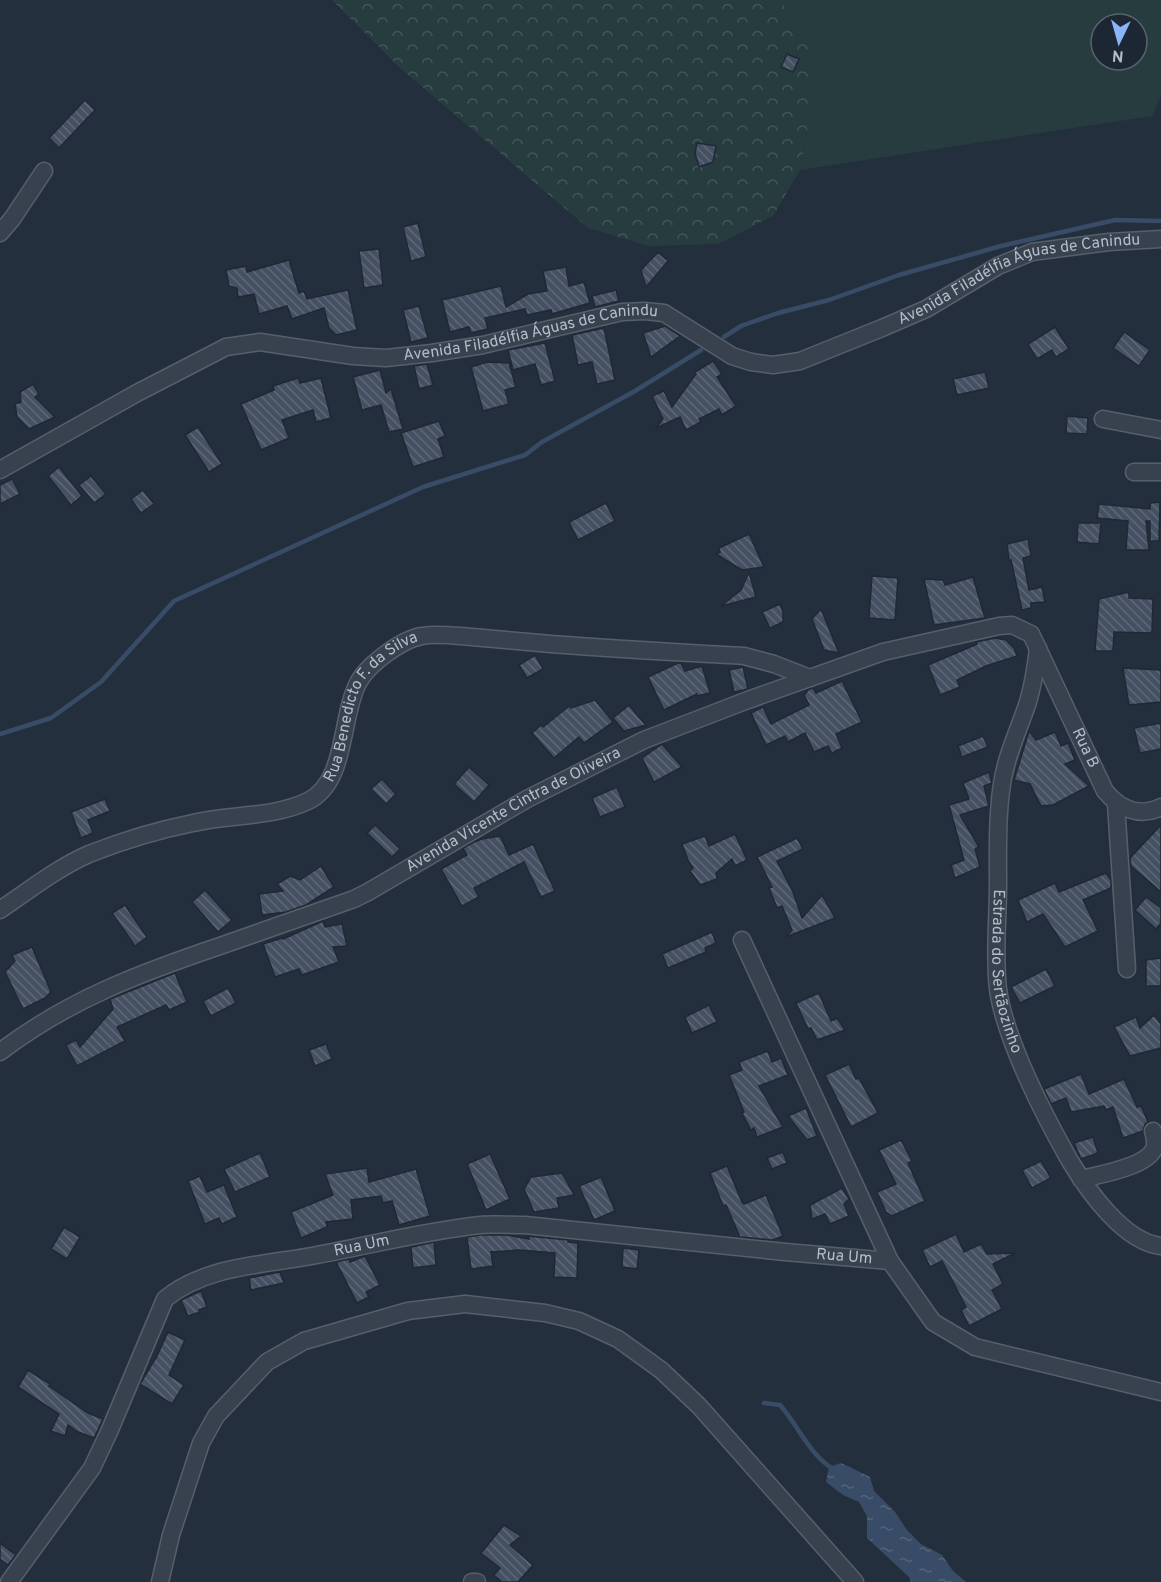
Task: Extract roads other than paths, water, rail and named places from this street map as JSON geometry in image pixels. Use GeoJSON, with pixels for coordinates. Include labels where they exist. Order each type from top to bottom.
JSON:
{"type":"FeatureCollection","features":[{"type":"Feature","properties":{"kind":"street"},"geometry":{"type":"LineString","coordinates":[[0,233],[44,171]]}},
{"type":"Feature","properties":{"kind":"street","name":"Avenida Filadélfia Águas de Canindu"},"geometry":{"type":"LineString","coordinates":[[0,470],[226,346],[260,342],[343,355],[386,358],[483,345],[622,312],[645,311],[664,313],[732,356],[773,365],[800,361],[926,309],[998,266],[1032,252],[1109,242],[1161,239]]}},
{"type":"Feature","properties":{"kind":"street"},"geometry":{"type":"LineString","coordinates":[[1103,418],[1161,430]]}},
{"type":"Feature","properties":{"kind":"street"},"geometry":{"type":"LineString","coordinates":[[1134,472],[1161,472]]}},
{"type":"Feature","properties":{"kind":"street","name":"Avenida Vicente Cintra de Oliveira"},"geometry":{"type":"LineString","coordinates":[[0,1052],[30,1029],[104,989],[354,899],[384,884],[446,845],[527,800],[644,740],[883,652],[1012,625],[1031,634],[1038,647]]}},
{"type":"Feature","properties":{"kind":"street","name":"Rua Benedicto F. da Silva"},"geometry":{"type":"LineString","coordinates":[[0,910],[52,874],[88,855],[149,834],[195,822],[291,809],[316,797],[330,781],[357,684],[376,662],[407,641],[422,636],[444,634],[556,645],[744,656],[774,664],[810,678]]}},
{"type":"Feature","properties":{"kind":"street","name":"Rua B"},"geometry":{"type":"LineString","coordinates":[[1038,647],[1105,791],[1116,804]]}},
{"type":"Feature","properties":{"kind":"street","name":"Estrada do Sertãozinho"},"geometry":{"type":"LineString","coordinates":[[1038,647],[1036,669],[1028,700],[1011,747],[1002,783],[996,953],[999,991],[1007,1023],[1023,1066],[1059,1142],[1081,1179],[1125,1229],[1141,1239],[1161,1246]]}},
{"type":"Feature","properties":{"kind":"street"},"geometry":{"type":"LineString","coordinates":[[1126,969],[1116,804],[1141,812],[1161,807]]}},
{"type":"Feature","properties":{"kind":"street","name":"Rua Um"},"geometry":{"type":"LineString","coordinates":[[742,940],[890,1261],[933,1322],[975,1347],[1161,1392]]}},
{"type":"Feature","properties":{"kind":"street"},"geometry":{"type":"LineString","coordinates":[[1081,1179],[1125,1168],[1148,1156],[1155,1144],[1154,1131]]}},
{"type":"Feature","properties":{"kind":"street","name":"Rua Um"},"geometry":{"type":"LineString","coordinates":[[9,1582],[92,1468],[165,1299],[178,1288],[193,1280],[225,1271],[314,1256],[445,1229],[482,1225],[525,1225],[890,1261]]}},
{"type":"Feature","properties":{"kind":"street"},"geometry":{"type":"LineString","coordinates":[[160,1582],[171,1535],[201,1443],[216,1416],[267,1362],[303,1341],[408,1311],[465,1304],[545,1313],[579,1321],[618,1339],[661,1370],[699,1406],[855,1582]]}},
{"type":"Feature","properties":{"kind":"street"},"geometry":{"type":"LineString","coordinates":[[472,1582],[477,1582]]}},
{"type":"Feature","properties":{"kind":"water"},"geometry":{"type":"Polygon","coordinates":[[[841,1463],[870,1477],[874,1491],[895,1512],[907,1530],[921,1544],[942,1555],[953,1571],[966,1582],[911,1582],[909,1577],[867,1538],[867,1516],[859,1502],[843,1495],[826,1482],[829,1467],[841,1463]]]}},
{"type":"Feature","properties":{"kind":"waterway"},"geometry":{"type":"LineString","coordinates":[[724,337],[741,326],[778,313],[829,300],[899,275],[1001,246],[1115,220],[1161,221]]}},
{"type":"Feature","properties":{"kind":"waterway"},"geometry":{"type":"LineString","coordinates":[[0,734],[51,718],[101,682],[174,601],[423,487],[525,455],[542,442],[635,391],[701,350]]}},
{"type":"Feature","properties":{"kind":"waterway"},"geometry":{"type":"LineString","coordinates":[[764,1403],[780,1405],[810,1447],[833,1469]]}}]}
